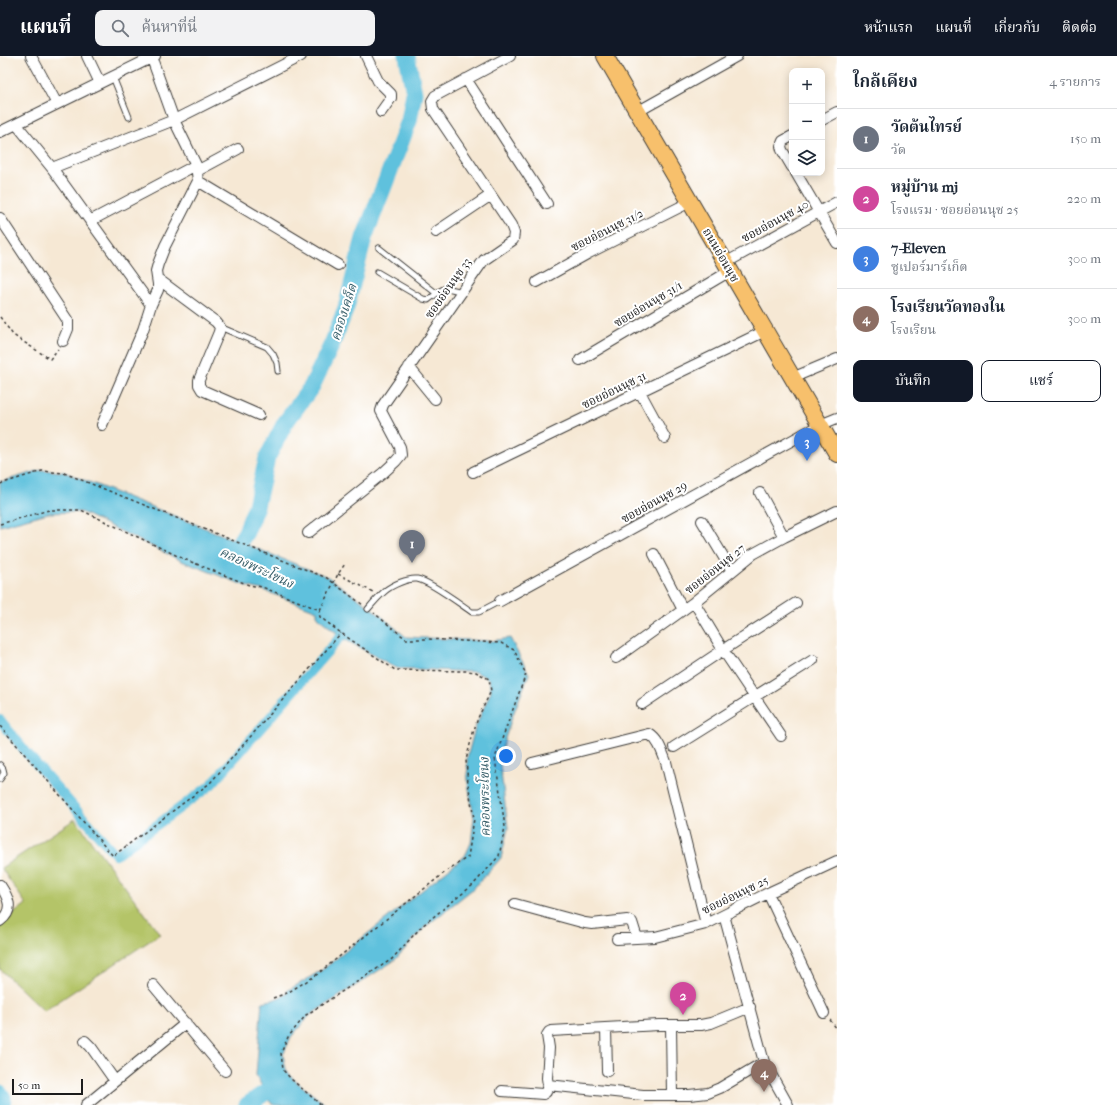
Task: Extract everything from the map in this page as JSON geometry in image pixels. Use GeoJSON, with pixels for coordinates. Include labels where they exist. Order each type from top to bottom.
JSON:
{"type":"FeatureCollection","features":[{"type":"Feature","properties":{"kind":"main road","name":"ถนนอ่อนนุช"},"geometry":{"type":"LineString","coordinates":[[605,56],[642,110],[730,264],[797,376]]}},
{"type":"Feature","properties":{"kind":"main road","name":"ถนนอ่อนนุช"},"geometry":{"type":"LineString","coordinates":[[616,56],[642,110],[690,202],[730,264],[765,331],[828,421],[837,437]]}},
{"type":"Feature","properties":{"kind":"main road","name":"ถนนอ่อนนุช"},"geometry":{"type":"LineString","coordinates":[[828,421],[837,454]]}},
{"type":"Feature","properties":{"kind":"street"},"geometry":{"type":"LineString","coordinates":[[31,56],[57,104]]}},
{"type":"Feature","properties":{"kind":"street"},"geometry":{"type":"LineString","coordinates":[[87,56],[100,83]]}},
{"type":"Feature","properties":{"kind":"street"},"geometry":{"type":"LineString","coordinates":[[52,168],[174,120],[301,56]]}},
{"type":"Feature","properties":{"kind":"street"},"geometry":{"type":"LineString","coordinates":[[366,56],[378,81],[391,94],[391,98],[380,112]]}},
{"type":"Feature","properties":{"kind":"street","name":"ซอยอ่อนนุช 33"},"geometry":{"type":"LineString","coordinates":[[308,533],[396,461],[400,455],[400,447],[381,411],[383,405],[484,260],[513,240],[514,233],[511,225],[433,109],[432,101],[435,96],[510,56]]}},
{"type":"Feature","properties":{"kind":"street"},"geometry":{"type":"LineString","coordinates":[[642,110],[737,56]]}},
{"type":"Feature","properties":{"kind":"street"},"geometry":{"type":"LineString","coordinates":[[0,132],[152,57],[174,120],[197,172],[338,265]]}},
{"type":"Feature","properties":{"kind":"street"},"geometry":{"type":"LineString","coordinates":[[466,80],[547,204]]}},
{"type":"Feature","properties":{"kind":"street"},"geometry":{"type":"LineString","coordinates":[[825,118],[837,112]]}},
{"type":"Feature","properties":{"kind":"street"},"geometry":{"type":"LineString","coordinates":[[17,124],[52,168],[151,305]]}},
{"type":"Feature","properties":{"kind":"street"},"geometry":{"type":"LineString","coordinates":[[789,138],[783,141],[781,146],[789,162]]}},
{"type":"Feature","properties":{"kind":"street"},"geometry":{"type":"LineString","coordinates":[[90,221],[197,172],[238,149]]}},
{"type":"Feature","properties":{"kind":"street"},"geometry":{"type":"LineString","coordinates":[[102,425],[143,330],[151,305],[158,290],[156,271],[158,264],[197,172]]}},
{"type":"Feature","properties":{"kind":"street"},"geometry":{"type":"LineString","coordinates":[[798,176],[837,243]]}},
{"type":"Feature","properties":{"kind":"street"},"geometry":{"type":"LineString","coordinates":[[436,232],[491,196]]}},
{"type":"Feature","properties":{"kind":"street","name":"ซอยอ่อนนุช 31/2"},"geometry":{"type":"LineString","coordinates":[[537,282],[589,253],[690,202]]}},
{"type":"Feature","properties":{"kind":"street","name":"ซอยอ่อนนุช 40"},"geometry":{"type":"LineString","coordinates":[[730,264],[819,212],[836,206]]}},
{"type":"Feature","properties":{"kind":"street"},"geometry":{"type":"LineString","coordinates":[[0,218],[68,321],[68,329],[63,341]]}},
{"type":"Feature","properties":{"kind":"street","name":"ซอยอ่อนนุช 31/1"},"geometry":{"type":"LineString","coordinates":[[580,360],[730,264]]}},
{"type":"Feature","properties":{"kind":"street"},"geometry":{"type":"LineString","coordinates":[[158,279],[216,322],[220,327],[199,380],[199,385],[202,390],[259,415]]}},
{"type":"Feature","properties":{"kind":"street","name":"ซอยอ่อนนุช 31"},"geometry":{"type":"LineString","coordinates":[[473,472],[765,331]]}},
{"type":"Feature","properties":{"kind":"street"},"geometry":{"type":"LineString","coordinates":[[797,376],[837,359]]}},
{"type":"Feature","properties":{"kind":"street"},"geometry":{"type":"LineString","coordinates":[[409,367],[435,399]]}},
{"type":"Feature","properties":{"kind":"street"},"geometry":{"type":"LineString","coordinates":[[640,392],[665,438]]}},
{"type":"Feature","properties":{"kind":"street","name":"ซอยอ่อนนุช 29"},"geometry":{"type":"LineString","coordinates":[[500,601],[828,421]]}},
{"type":"Feature","properties":{"kind":"street"},"geometry":{"type":"LineString","coordinates":[[760,493],[784,537]]}},
{"type":"Feature","properties":{"kind":"street","name":"ซอยอ่อนนุช 27"},"geometry":{"type":"LineString","coordinates":[[616,658],[694,602],[753,554],[837,511]]}},
{"type":"Feature","properties":{"kind":"street"},"geometry":{"type":"LineString","coordinates":[[702,521],[732,571]]}},
{"type":"Feature","properties":{"kind":"street"},"geometry":{"type":"LineString","coordinates":[[654,554],[683,610]]}},
{"type":"Feature","properties":{"kind":"street"},"geometry":{"type":"LineString","coordinates":[[694,602],[723,650],[781,736]]}},
{"type":"Feature","properties":{"kind":"street"},"geometry":{"type":"LineString","coordinates":[[642,704],[796,603]]}},
{"type":"Feature","properties":{"kind":"street"},"geometry":{"type":"LineString","coordinates":[[674,747],[813,660]]}},
{"type":"Feature","properties":{"kind":"street"},"geometry":{"type":"LineString","coordinates":[[532,763],[649,734],[654,737],[666,762],[706,924]]}},
{"type":"Feature","properties":{"kind":"street","name":"ซอยอ่อนนุช 25"},"geometry":{"type":"LineString","coordinates":[[617,939],[655,937],[706,924],[837,861]]}},
{"type":"Feature","properties":{"kind":"street"},"geometry":{"type":"LineString","coordinates":[[0,884],[8,897],[4,906],[7,912],[4,918],[0,921]]}},
{"type":"Feature","properties":{"kind":"street"},"geometry":{"type":"LineString","coordinates":[[768,893],[824,1013]]}},
{"type":"Feature","properties":{"kind":"street"},"geometry":{"type":"LineString","coordinates":[[515,904],[592,924],[627,920],[632,922],[637,938]]}},
{"type":"Feature","properties":{"kind":"street"},"geometry":{"type":"LineString","coordinates":[[724,915],[764,1062],[788,1105]]}},
{"type":"Feature","properties":{"kind":"street"},"geometry":{"type":"LineString","coordinates":[[153,984],[225,1071]]}},
{"type":"Feature","properties":{"kind":"street"},"geometry":{"type":"LineString","coordinates":[[502,1091],[543,1094],[546,1092],[548,1085],[549,1048],[547,1036],[551,1031],[671,1025],[702,1025],[750,1007]]}},
{"type":"Feature","properties":{"kind":"street"},"geometry":{"type":"LineString","coordinates":[[86,1105],[186,1024]]}},
{"type":"Feature","properties":{"kind":"street"},"geometry":{"type":"LineString","coordinates":[[671,1025],[672,1095]]}},
{"type":"Feature","properties":{"kind":"street"},"geometry":{"type":"LineString","coordinates":[[606,1028],[607,1071]]}},
{"type":"Feature","properties":{"kind":"street"},"geometry":{"type":"LineString","coordinates":[[85,1041],[115,1081]]}},
{"type":"Feature","properties":{"kind":"street"},"geometry":{"type":"LineString","coordinates":[[548,1085],[643,1095],[690,1095],[708,1093],[720,1088],[764,1062]]}},
{"type":"Feature","properties":{"kind":"lane"},"geometry":{"type":"LineString","coordinates":[[113,77],[129,117]]}},
{"type":"Feature","properties":{"kind":"lane"},"geometry":{"type":"LineString","coordinates":[[379,248],[436,294]]}},
{"type":"Feature","properties":{"kind":"lane"},"geometry":{"type":"LineString","coordinates":[[377,272],[423,300],[428,300],[439,290],[445,288],[450,288],[461,292]]}},
{"type":"Feature","properties":{"kind":"lane"},"geometry":{"type":"LineString","coordinates":[[220,327],[267,347],[274,354],[278,371]]}},
{"type":"Feature","properties":{"kind":"lane"},"geometry":{"type":"LineString","coordinates":[[369,608],[386,590],[404,581],[416,579],[428,583],[475,613],[500,601]]}},
{"type":"Feature","properties":{"kind":"lane"},"geometry":{"type":"LineString","coordinates":[[0,766],[3,769],[4,774],[0,779]]}},
{"type":"Feature","properties":{"kind":"path"},"geometry":{"type":"LineString","coordinates":[[0,317],[13,335],[50,359],[63,341]]}},
{"type":"Feature","properties":{"kind":"path"},"geometry":{"type":"LineString","coordinates":[[0,484],[42,471],[64,473],[327,578],[369,608],[406,639],[501,643],[514,650],[526,674],[495,758],[505,827],[499,856],[473,885],[422,926],[392,959],[306,1015],[288,1037],[281,1053],[283,1070],[291,1079],[321,1105]]}},
{"type":"Feature","properties":{"kind":"path"},"geometry":{"type":"LineString","coordinates":[[0,524],[49,510],[81,510],[184,559],[320,610]]}},
{"type":"Feature","properties":{"kind":"path"},"geometry":{"type":"LineString","coordinates":[[273,998],[287,993],[315,976],[449,869],[468,857],[474,819],[466,760],[478,718],[491,691],[488,679],[476,672],[466,671],[397,671],[320,617],[320,610],[344,564]]}},
{"type":"Feature","properties":{"kind":"path"},"geometry":{"type":"LineString","coordinates":[[338,574],[381,596]]}},
{"type":"Feature","properties":{"kind":"path"},"geometry":{"type":"LineString","coordinates":[[0,726],[113,856],[210,783],[341,633]]}},
{"type":"Feature","properties":{"kind":"green space"},"geometry":{"type":"Polygon","coordinates":[[[75,819],[160,934],[44,1011],[0,969],[0,924],[26,904],[1,868],[75,819]]]}},
{"type":"Feature","properties":{"kind":"water","name":"คลองพระโขนง"},"geometry":{"type":"Polygon","coordinates":[[[41,470],[64,472],[328,577],[370,607],[406,637],[491,641],[510,638],[529,674],[512,717],[499,757],[508,828],[501,858],[474,888],[425,927],[395,960],[310,1015],[291,1037],[283,1055],[286,1069],[293,1079],[326,1105],[274,1105],[270,1102],[256,1075],[262,1002],[273,1000],[287,994],[287,991],[322,970],[465,856],[471,843],[474,818],[468,783],[467,758],[475,728],[491,691],[489,679],[476,672],[397,668],[344,639],[320,619],[317,615],[317,611],[184,562],[81,512],[48,513],[0,526],[0,482],[41,470]]]}},
{"type":"Feature","properties":{"kind":"waterway","name":"คลองเคล็ด"},"geometry":{"type":"LineString","coordinates":[[232,554],[246,532],[256,506],[267,458],[285,423],[312,386],[332,344],[346,308],[364,238],[409,121],[414,93],[407,56]]}},
{"type":"Feature","properties":{"kind":"waterway"},"geometry":{"type":"LineString","coordinates":[[0,720],[31,758],[116,855],[211,785],[349,627]]}},
{"type":"Feature","properties":{"kind":"waterway"},"geometry":{"type":"LineString","coordinates":[[247,1105],[275,1086]]}},
{"type":"Feature","properties":{"kind":"waterway"},"geometry":{"type":"LineString","coordinates":[[0,1093],[3,1098],[2,1105]]}},
{"type":"Feature","properties":{"kind":"place","name":"7-Eleven"},"geometry":{"type":"Point","coordinates":[807,461]}},
{"type":"Feature","properties":{"kind":"place","name":"วัดต้นไทรย์"},"geometry":{"type":"Point","coordinates":[412,563]}},
{"type":"Feature","properties":{"kind":"place","name":"หมู่บ้าน mj"},"geometry":{"type":"Point","coordinates":[683,1015]}},
{"type":"Feature","properties":{"kind":"place","name":"โรงเรียนวัดทองใน"},"geometry":{"type":"Point","coordinates":[764,1092]}}]}
